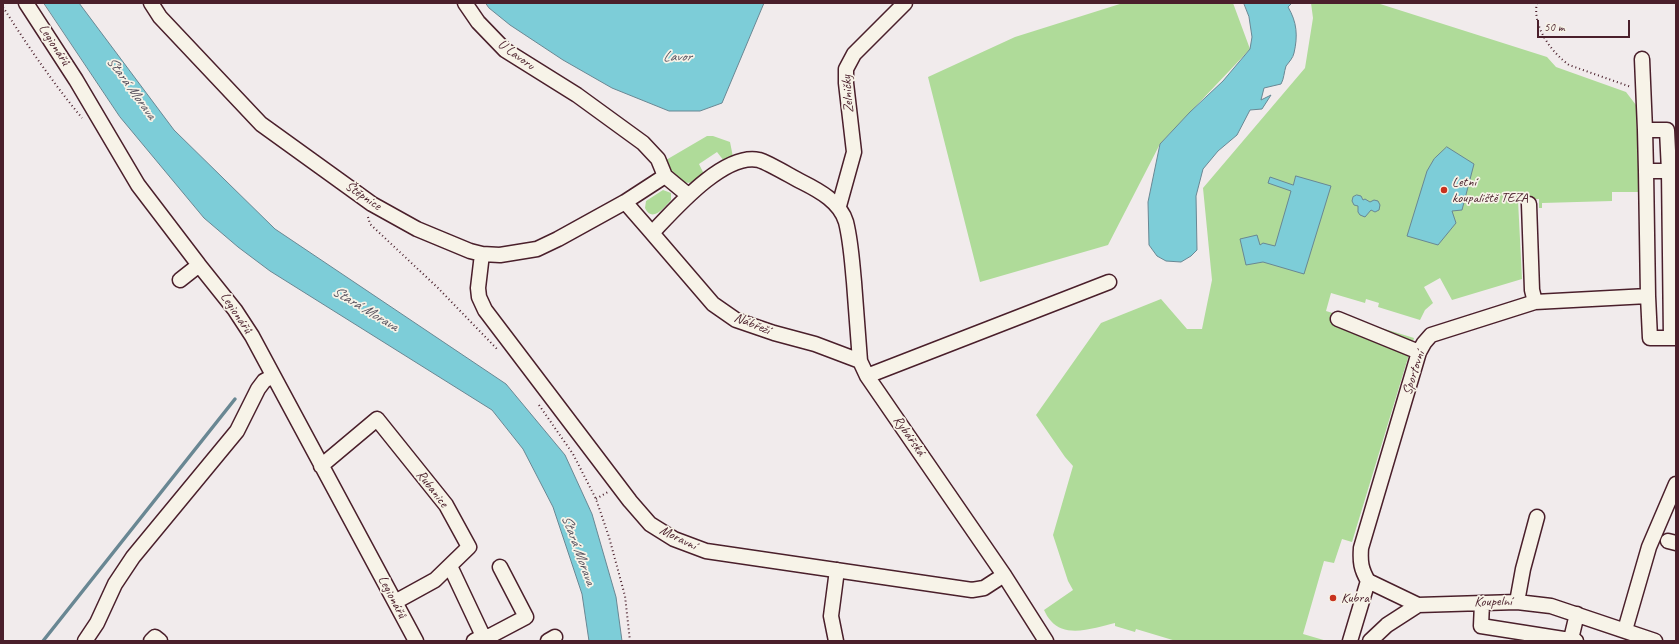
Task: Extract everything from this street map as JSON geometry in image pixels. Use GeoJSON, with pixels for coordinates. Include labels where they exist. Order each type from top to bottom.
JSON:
{"type":"FeatureCollection","features":[{"type":"Feature","properties":{"kind":"street","name":"Legionářů"},"geometry":{"type":"LineString","coordinates":[[26,3],[76,80],[138,185],[235,310],[252,336],[416,641]]}},
{"type":"Feature","properties":{"kind":"street","name":"Štěpnice"},"geometry":{"type":"LineString","coordinates":[[151,3],[160,17],[261,124],[372,204],[417,229],[482,254],[500,255],[537,249],[625,202]]}},
{"type":"Feature","properties":{"kind":"street","name":"U Lavoru"},"geometry":{"type":"LineString","coordinates":[[465,3],[478,22],[506,50],[577,96],[643,143],[658,159],[665,176]]}},
{"type":"Feature","properties":{"kind":"street","name":"Zelničky"},"geometry":{"type":"LineString","coordinates":[[839,206],[854,152],[846,84],[846,69],[854,54],[905,3]]}},
{"type":"Feature","properties":{"kind":"street"},"geometry":{"type":"LineString","coordinates":[[1642,59],[1650,338],[1674,338],[1667,130],[1645,130]]}},
{"type":"Feature","properties":{"kind":"street"},"geometry":{"type":"LineString","coordinates":[[652,233],[688,196],[717,172],[746,159],[760,160],[808,185],[839,206]]}},
{"type":"Feature","properties":{"kind":"street"},"geometry":{"type":"LineString","coordinates":[[1646,171],[1668,171]]}},
{"type":"Feature","properties":{"kind":"street"},"geometry":{"type":"LineString","coordinates":[[625,202],[665,176],[688,196]]}},
{"type":"Feature","properties":{"kind":"street","name":"Nábřeží"},"geometry":{"type":"LineString","coordinates":[[625,202],[713,304],[736,320],[774,333],[815,344],[860,361]]}},
{"type":"Feature","properties":{"kind":"street"},"geometry":{"type":"LineString","coordinates":[[1529,204],[1532,290],[1535,302]]}},
{"type":"Feature","properties":{"kind":"street","name":"Rybářská"},"geometry":{"type":"LineString","coordinates":[[839,206],[846,222],[851,247],[860,361],[867,376],[1004,575],[1046,641]]}},
{"type":"Feature","properties":{"kind":"street","name":"Moravní"},"geometry":{"type":"LineString","coordinates":[[482,254],[478,288],[479,297],[485,310],[622,492],[650,524],[674,539],[706,551],[972,590],[984,588],[1004,575]]}},
{"type":"Feature","properties":{"kind":"street"},"geometry":{"type":"LineString","coordinates":[[180,280],[199,265]]}},
{"type":"Feature","properties":{"kind":"street"},"geometry":{"type":"LineString","coordinates":[[867,376],[1109,282]]}},
{"type":"Feature","properties":{"kind":"street","name":"Sportovní"},"geometry":{"type":"LineString","coordinates":[[1368,581],[1361,569],[1360,548],[1419,352],[1431,335],[1535,302],[1648,296]]}},
{"type":"Feature","properties":{"kind":"street"},"geometry":{"type":"LineString","coordinates":[[1338,319],[1419,352]]}},
{"type":"Feature","properties":{"kind":"street"},"geometry":{"type":"LineString","coordinates":[[85,641],[97,623],[115,584],[133,556],[237,431],[258,389],[264,381],[273,376]]}},
{"type":"Feature","properties":{"kind":"street","name":"Rubanice"},"geometry":{"type":"LineString","coordinates":[[322,466],[376,419],[446,505],[469,547],[435,580],[395,602]]}},
{"type":"Feature","properties":{"kind":"street"},"geometry":{"type":"LineString","coordinates":[[1624,630],[1649,548],[1672,504],[1676,484]]}},
{"type":"Feature","properties":{"kind":"street"},"geometry":{"type":"LineString","coordinates":[[1517,602],[1523,568],[1537,517]]}},
{"type":"Feature","properties":{"kind":"street"},"geometry":{"type":"LineString","coordinates":[[450,566],[479,639],[490,636],[526,617],[500,567]]}},
{"type":"Feature","properties":{"kind":"street"},"geometry":{"type":"LineString","coordinates":[[836,641],[831,616],[837,570]]}},
{"type":"Feature","properties":{"kind":"street"},"geometry":{"type":"LineString","coordinates":[[1350,641],[1368,581],[1418,605]]}},
{"type":"Feature","properties":{"kind":"street","name":"Koupelní"},"geometry":{"type":"LineString","coordinates":[[1418,605],[1517,602],[1552,606],[1655,641]]}},
{"type":"Feature","properties":{"kind":"street"},"geometry":{"type":"LineString","coordinates":[[1482,603],[1481,626],[1573,640],[1577,614]]}},
{"type":"Feature","properties":{"kind":"street"},"geometry":{"type":"LineString","coordinates":[[1370,641],[1387,625],[1418,605]]}},
{"type":"Feature","properties":{"kind":"street"},"geometry":{"type":"LineString","coordinates":[[151,641],[155,637],[160,641]]}},
{"type":"Feature","properties":{"kind":"path"},"geometry":{"type":"LineString","coordinates":[[1537,3],[1536,18],[1538,26],[1563,61],[1569,65],[1643,91]]}},
{"type":"Feature","properties":{"kind":"path"},"geometry":{"type":"LineString","coordinates":[[372,204],[368,216],[370,224],[438,288],[500,353]]}},
{"type":"Feature","properties":{"kind":"path"},"geometry":{"type":"LineString","coordinates":[[535,399],[573,454],[596,499],[609,537],[625,596],[630,641]]}},
{"type":"Feature","properties":{"kind":"path"},"geometry":{"type":"LineString","coordinates":[[596,499],[606,493]]}},
{"type":"Feature","properties":{"kind":"green space"},"geometry":{"type":"Polygon","coordinates":[[[1123,3],[1233,3],[1250,49],[1160,144],[1108,245],[980,282],[928,77],[1015,37],[1123,3]]]}},
{"type":"Feature","properties":{"kind":"green space"},"geometry":{"type":"Polygon","coordinates":[[[1311,3],[1377,3],[1547,57],[1556,67],[1626,92],[1636,105],[1639,192],[1612,192],[1612,201],[1542,203],[1542,208],[1539,208],[1539,199],[1518,200],[1522,279],[1452,300],[1440,278],[1424,287],[1433,303],[1425,310],[1420,320],[1378,307],[1379,303],[1366,299],[1365,303],[1331,293],[1326,311],[1414,338],[1352,542],[1342,539],[1334,563],[1324,561],[1303,634],[1327,641],[1176,641],[1136,629],[1135,632],[1115,626],[1115,623],[1091,629],[1073,631],[1057,626],[1051,621],[1044,610],[1073,590],[1068,581],[1053,535],[1073,466],[1036,415],[1101,323],[1161,299],[1187,329],[1202,329],[1212,280],[1203,188],[1305,68],[1313,18],[1311,3]]]}},
{"type":"Feature","properties":{"kind":"green space"},"geometry":{"type":"Polygon","coordinates":[[[707,136],[713,136],[730,142],[733,157],[724,161],[717,152],[699,164],[704,174],[698,179],[687,183],[676,178],[666,160],[707,136]]]}},
{"type":"Feature","properties":{"kind":"green space"},"geometry":{"type":"Polygon","coordinates":[[[663,190],[671,193],[671,200],[658,213],[651,214],[645,208],[646,201],[663,190]]]}},
{"type":"Feature","properties":{"kind":"water","name":"Stará Morava"},"geometry":{"type":"Polygon","coordinates":[[[44,3],[79,3],[174,130],[275,229],[506,384],[565,455],[592,514],[616,597],[622,641],[589,641],[582,594],[553,507],[523,449],[492,410],[270,271],[238,247],[204,218],[120,117],[44,3]]]}},
{"type":"Feature","properties":{"kind":"water","name":"Lavor"},"geometry":{"type":"Polygon","coordinates":[[[486,3],[764,3],[722,103],[700,111],[669,111],[612,88],[563,60],[510,25],[489,8],[486,3]]]}},
{"type":"Feature","properties":{"kind":"water"},"geometry":{"type":"Polygon","coordinates":[[[1244,3],[1292,3],[1288,7],[1296,29],[1296,41],[1293,55],[1286,66],[1281,84],[1264,88],[1261,100],[1271,95],[1262,109],[1250,110],[1237,135],[1218,151],[1203,169],[1196,196],[1197,250],[1181,262],[1166,261],[1157,256],[1149,245],[1148,202],[1160,144],[1190,112],[1223,81],[1250,49],[1252,37],[1249,17],[1244,3]]]}},
{"type":"Feature","properties":{"kind":"water","name":"Letní koupaliště TEZA"},"geometry":{"type":"Polygon","coordinates":[[[1447,147],[1474,164],[1462,210],[1452,211],[1456,223],[1438,245],[1407,236],[1427,171],[1434,159],[1447,147]]]}},
{"type":"Feature","properties":{"kind":"water"},"geometry":{"type":"Polygon","coordinates":[[[1296,176],[1331,186],[1304,274],[1263,262],[1246,265],[1240,239],[1257,235],[1260,245],[1263,243],[1275,246],[1291,191],[1268,183],[1270,177],[1293,185],[1296,176]]]}},
{"type":"Feature","properties":{"kind":"water"},"geometry":{"type":"Polygon","coordinates":[[[1357,195],[1361,196],[1363,200],[1365,199],[1370,202],[1374,200],[1378,201],[1380,205],[1379,210],[1375,212],[1371,210],[1365,217],[1360,215],[1358,212],[1358,206],[1354,205],[1352,201],[1353,197],[1357,195]]]}},
{"type":"Feature","properties":{"kind":"waterway"},"geometry":{"type":"LineString","coordinates":[[43,641],[235,399]]}},
{"type":"Feature","properties":{"kind":"place","name":"Letní koupaliště TEZA"},"geometry":{"type":"Point","coordinates":[1444,190]}},
{"type":"Feature","properties":{"kind":"place","name":"Kubra"},"geometry":{"type":"Point","coordinates":[1333,598]}}]}
